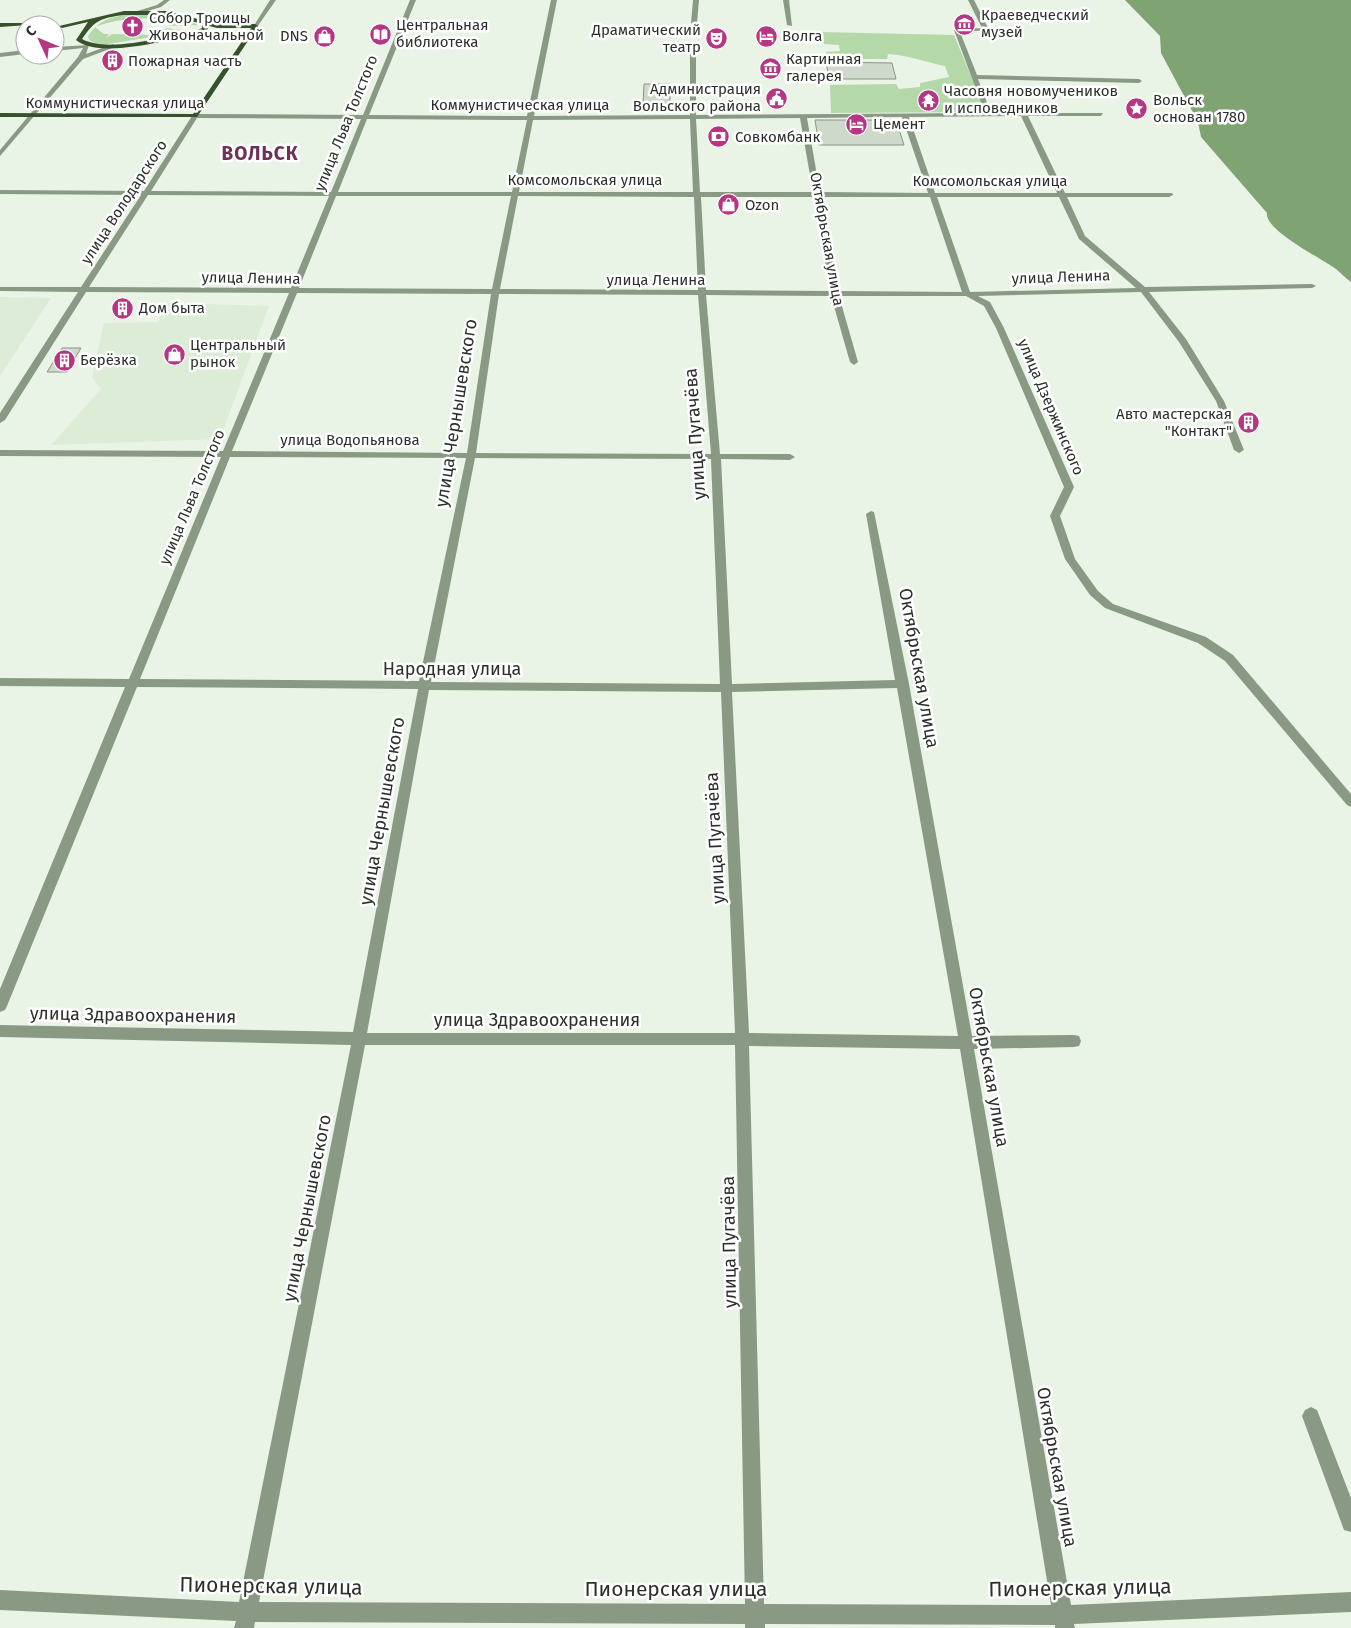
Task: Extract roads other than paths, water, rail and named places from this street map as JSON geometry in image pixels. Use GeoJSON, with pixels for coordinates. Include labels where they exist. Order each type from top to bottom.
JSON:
{"type":"FeatureCollection","features":[{"type":"Feature","properties":{"kind":"main road"},"geometry":{"type":"LineString","coordinates":[[65,25],[134,13],[167,14],[206,24],[228,27]]}},
{"type":"Feature","properties":{"kind":"main road"},"geometry":{"type":"LineString","coordinates":[[97,19],[91,22],[79,40],[86,46],[113,46],[228,27],[256,26]]}},
{"type":"Feature","properties":{"kind":"main road"},"geometry":{"type":"LineString","coordinates":[[200,31],[207,26],[206,24]]}},
{"type":"Feature","properties":{"kind":"main road"},"geometry":{"type":"LineString","coordinates":[[0,25],[15,25]]}},
{"type":"Feature","properties":{"kind":"main road","name":"улица Володарского"},"geometry":{"type":"LineString","coordinates":[[196,116],[256,26]]}},
{"type":"Feature","properties":{"kind":"main road"},"geometry":{"type":"LineString","coordinates":[[65,28],[82,33]]}},
{"type":"Feature","properties":{"kind":"main road","name":"Коммунистическая улица"},"geometry":{"type":"LineString","coordinates":[[0,115],[196,116]]}},
{"type":"Feature","properties":{"kind":"street"},"geometry":{"type":"LineString","coordinates":[[134,13],[159,6],[166,0]]}},
{"type":"Feature","properties":{"kind":"street","name":"улица Володарского"},"geometry":{"type":"LineString","coordinates":[[256,26],[273,0]]}},
{"type":"Feature","properties":{"kind":"street","name":"улица Льва Толстого"},"geometry":{"type":"LineString","coordinates":[[0,1006],[413,0]]}},
{"type":"Feature","properties":{"kind":"street","name":"улица Чернышевского"},"geometry":{"type":"LineString","coordinates":[[246,1620],[360,1039],[424,686],[470,456],[495,293],[517,194],[554,0]]}},
{"type":"Feature","properties":{"kind":"street"},"geometry":{"type":"LineString","coordinates":[[694,23],[696,0]]}},
{"type":"Feature","properties":{"kind":"street"},"geometry":{"type":"LineString","coordinates":[[786,0],[790,25]]}},
{"type":"Feature","properties":{"kind":"street"},"geometry":{"type":"LineString","coordinates":[[971,0],[986,30],[957,30],[989,116]]}},
{"type":"Feature","properties":{"kind":"street"},"geometry":{"type":"LineString","coordinates":[[65,45],[79,40]]}},
{"type":"Feature","properties":{"kind":"street"},"geometry":{"type":"LineString","coordinates":[[0,154],[82,58],[86,46],[65,48]]}},
{"type":"Feature","properties":{"kind":"street"},"geometry":{"type":"LineString","coordinates":[[82,58],[113,46]]}},
{"type":"Feature","properties":{"kind":"street","name":"улица Пугачёва"},"geometry":{"type":"LineString","coordinates":[[693,47],[693,116],[702,294],[716,458],[742,1039],[755,1621]]}},
{"type":"Feature","properties":{"kind":"street"},"geometry":{"type":"LineString","coordinates":[[0,55],[15,53]]}},
{"type":"Feature","properties":{"kind":"street"},"geometry":{"type":"LineString","coordinates":[[974,77],[1139,81]]}},
{"type":"Feature","properties":{"kind":"street","name":"Коммунистическая улица"},"geometry":{"type":"LineString","coordinates":[[196,116],[530,118],[1101,114]]}},
{"type":"Feature","properties":{"kind":"street"},"geometry":{"type":"LineString","coordinates":[[1024,115],[1060,195],[1082,237],[1142,289],[1183,341],[1220,401],[1239,450]]}},
{"type":"Feature","properties":{"kind":"street","name":"улица Володарского"},"geometry":{"type":"LineString","coordinates":[[0,420],[196,116]]}},
{"type":"Feature","properties":{"kind":"street","name":"Октябрьская улица"},"geometry":{"type":"LineString","coordinates":[[803,116],[819,195],[835,294],[854,362]]}},
{"type":"Feature","properties":{"kind":"street"},"geometry":{"type":"LineString","coordinates":[[905,116],[967,294]]}},
{"type":"Feature","properties":{"kind":"street","name":"Комсомольская улица"},"geometry":{"type":"LineString","coordinates":[[0,192],[1169,195]]}},
{"type":"Feature","properties":{"kind":"street","name":"улица Ленина"},"geometry":{"type":"LineString","coordinates":[[0,289],[967,294],[1312,286]]}},
{"type":"Feature","properties":{"kind":"street","name":"улица Дзержинского"},"geometry":{"type":"LineString","coordinates":[[967,294],[987,304],[1000,328],[1069,487],[1055,516],[1070,558],[1094,592],[1108,606],[1202,640],[1229,658],[1351,802]]}},
{"type":"Feature","properties":{"kind":"street","name":"улица Водопьянова"},"geometry":{"type":"LineString","coordinates":[[0,453],[790,458]]}},
{"type":"Feature","properties":{"kind":"street","name":"Октябрьская улица"},"geometry":{"type":"LineString","coordinates":[[871,514],[966,1043],[1064,1621]]}},
{"type":"Feature","properties":{"kind":"street","name":"Народная улица"},"geometry":{"type":"LineString","coordinates":[[0,682],[725,688],[903,684]]}},
{"type":"Feature","properties":{"kind":"street","name":"улица Здравоохранения"},"geometry":{"type":"LineString","coordinates":[[0,1031],[360,1039],[742,1039],[966,1043],[1074,1041]]}},
{"type":"Feature","properties":{"kind":"street"},"geometry":{"type":"LineString","coordinates":[[1311,1416],[1351,1523]]}},
{"type":"Feature","properties":{"kind":"street","name":"Пионерская улица"},"geometry":{"type":"LineString","coordinates":[[0,1600],[246,1620],[755,1621],[1064,1621],[1351,1602]]}},
{"type":"Feature","properties":{"kind":"place","name":"Краеведческий музей"},"geometry":{"type":"Point","coordinates":[965,24]}},
{"type":"Feature","properties":{"kind":"place","name":"Собор Троицы Живоначальной"},"geometry":{"type":"Point","coordinates":[133,27]}},
{"type":"Feature","properties":{"kind":"place","name":"Центральная библиотека"},"geometry":{"type":"Point","coordinates":[380,34]}},
{"type":"Feature","properties":{"kind":"place","name":"DNS"},"geometry":{"type":"Point","coordinates":[324,36]}},
{"type":"Feature","properties":{"kind":"place","name":"Волга"},"geometry":{"type":"Point","coordinates":[766,36]}},
{"type":"Feature","properties":{"kind":"place","name":"Драматический театр"},"geometry":{"type":"Point","coordinates":[717,39]}},
{"type":"Feature","properties":{"kind":"place","name":"Пожарная часть"},"geometry":{"type":"Point","coordinates":[112,61]}},
{"type":"Feature","properties":{"kind":"place","name":"Картинная галерея"},"geometry":{"type":"Point","coordinates":[770,68]}},
{"type":"Feature","properties":{"kind":"place","name":"Администрация Вольского района"},"geometry":{"type":"Point","coordinates":[777,98]}},
{"type":"Feature","properties":{"kind":"place","name":"Часовня новомучеников и исповедников"},"geometry":{"type":"Point","coordinates":[928,100]}},
{"type":"Feature","properties":{"kind":"place","name":"Вольск основан 1780"},"geometry":{"type":"Point","coordinates":[1137,109]}},
{"type":"Feature","properties":{"kind":"place","name":"Цемент"},"geometry":{"type":"Point","coordinates":[857,124]}},
{"type":"Feature","properties":{"kind":"place","name":"Совкомбанк"},"geometry":{"type":"Point","coordinates":[719,137]}},
{"type":"Feature","properties":{"kind":"place","name":"Ozon"},"geometry":{"type":"Point","coordinates":[729,205]}},
{"type":"Feature","properties":{"kind":"place","name":"Дом быта"},"geometry":{"type":"Point","coordinates":[123,308]}},
{"type":"Feature","properties":{"kind":"place","name":"Центральный рынок"},"geometry":{"type":"Point","coordinates":[174,354]}},
{"type":"Feature","properties":{"kind":"place","name":"Берёзка"},"geometry":{"type":"Point","coordinates":[64,360]}},
{"type":"Feature","properties":{"kind":"place","name":"Авто мастерская \"Контакт\""},"geometry":{"type":"Point","coordinates":[1248,423]}},
{"type":"Feature","properties":{"kind":"district","name":"ВОЛЬСК"},"geometry":{"type":"Point","coordinates":[260,153]}}]}
